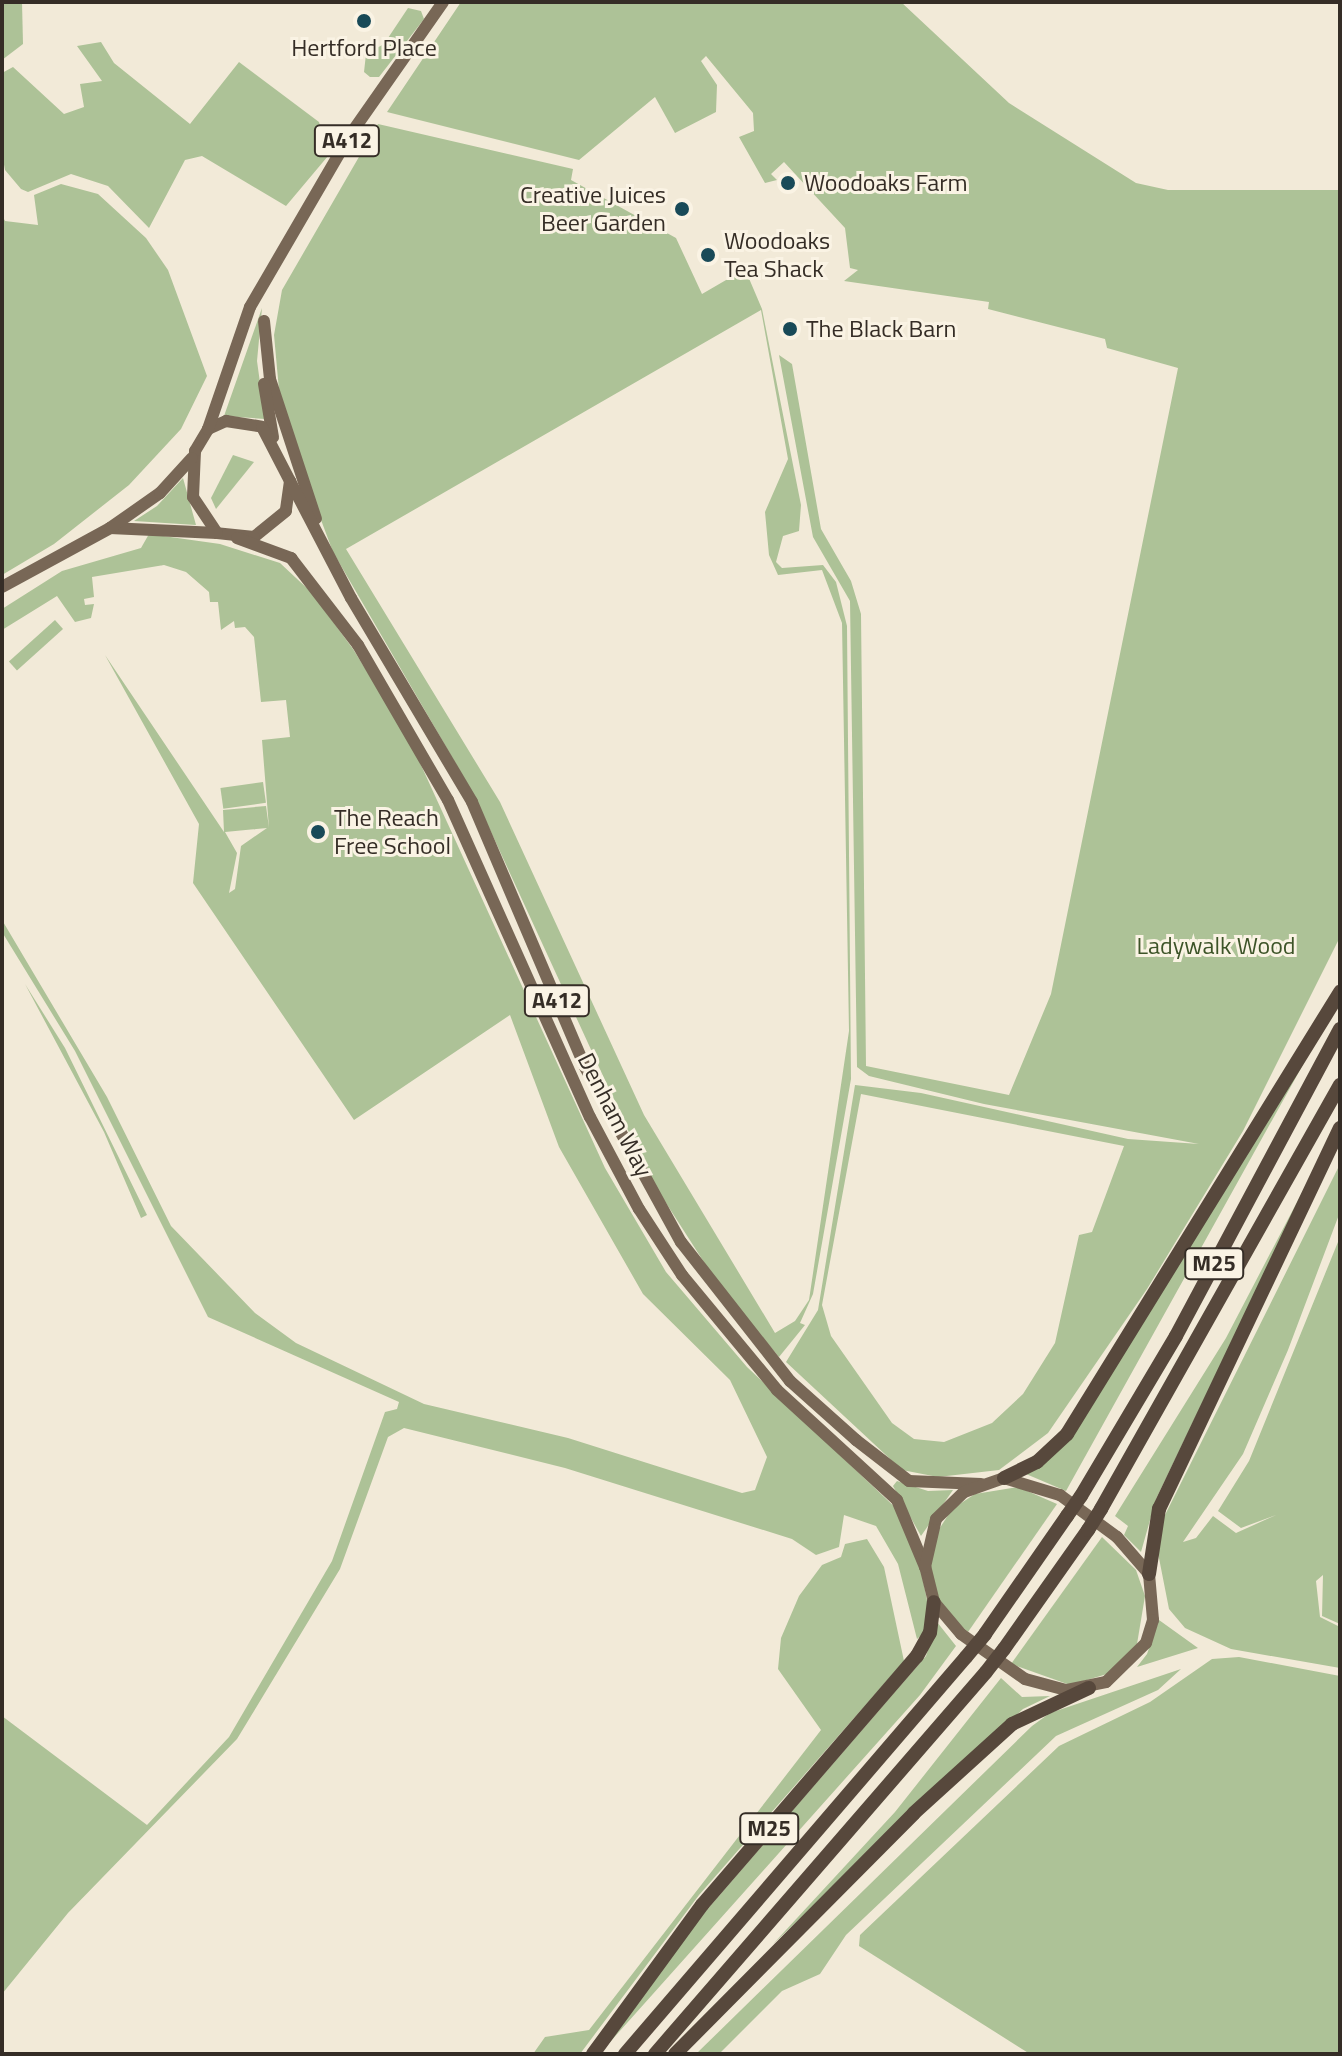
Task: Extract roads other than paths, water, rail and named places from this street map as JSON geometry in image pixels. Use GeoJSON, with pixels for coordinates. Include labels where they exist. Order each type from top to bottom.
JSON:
{"type":"FeatureCollection","features":[{"type":"Feature","properties":{"kind":"highway","name":"M25"},"geometry":{"type":"LineString","coordinates":[[1004,1478],[1037,1462],[1067,1434],[1340,992]]}},
{"type":"Feature","properties":{"kind":"highway","name":"M25"},"geometry":{"type":"LineString","coordinates":[[625,2054],[985,1634],[1081,1496],[1176,1336],[1340,1029]]}},
{"type":"Feature","properties":{"kind":"highway","name":"M25"},"geometry":{"type":"LineString","coordinates":[[655,2054],[1004,1649],[1101,1509],[1340,1085]]}},
{"type":"Feature","properties":{"kind":"highway","name":"M25"},"geometry":{"type":"LineString","coordinates":[[1149,1574],[1159,1509],[1340,1128]]}},
{"type":"Feature","properties":{"kind":"highway","name":"M25"},"geometry":{"type":"LineString","coordinates":[[593,2054],[702,1905],[917,1656],[930,1633],[934,1602]]}},
{"type":"Feature","properties":{"kind":"highway"},"geometry":{"type":"LineString","coordinates":[[675,2054],[914,1813],[1012,1724],[1089,1688]]}},
{"type":"Feature","properties":{"kind":"main road","name":"A412"},"geometry":{"type":"LineString","coordinates":[[208,429],[250,307],[264,289],[350,135],[443,2]]}},
{"type":"Feature","properties":{"kind":"main road","name":"A412"},"geometry":{"type":"LineString","coordinates":[[264,289],[262,366],[273,440]]}},
{"type":"Feature","properties":{"kind":"main road","name":"A412"},"geometry":{"type":"LineString","coordinates":[[264,321],[278,410],[327,553]]}},
{"type":"Feature","properties":{"kind":"main road"},"geometry":{"type":"LineString","coordinates":[[2,587],[110,528],[160,493],[192,458],[208,429],[242,421],[273,440],[290,481],[281,519],[254,537],[110,528]]}},
{"type":"Feature","properties":{"kind":"main road"},"geometry":{"type":"LineString","coordinates":[[192,458],[195,505],[217,533]]}},
{"type":"Feature","properties":{"kind":"main road","name":"Denham Way"},"geometry":{"type":"LineString","coordinates":[[290,481],[327,553],[472,802],[585,1067],[642,1178],[711,1286],[790,1381],[909,1481],[981,1484]]}},
{"type":"Feature","properties":{"kind":"main road","name":"Denham Way"},"geometry":{"type":"LineString","coordinates":[[237,538],[291,558],[358,645],[448,800],[614,1166],[682,1275],[749,1359],[777,1390],[897,1500],[925,1567]]}},
{"type":"Feature","properties":{"kind":"main road"},"geometry":{"type":"LineString","coordinates":[[1004,1478],[1060,1495],[1117,1537],[1149,1574],[1153,1620],[1146,1643],[1120,1674],[1089,1688],[1066,1690],[1025,1679],[961,1634],[934,1602],[925,1567],[936,1519],[948,1504],[981,1484],[1004,1478]]}},
{"type":"Feature","properties":{"kind":"place","name":"Hertford Place"},"geometry":{"type":"Point","coordinates":[364,21]}},
{"type":"Feature","properties":{"kind":"place","name":"Woodoaks Farm"},"geometry":{"type":"Point","coordinates":[788,183]}},
{"type":"Feature","properties":{"kind":"place","name":"Creative Juices Beer Garden"},"geometry":{"type":"Point","coordinates":[682,209]}},
{"type":"Feature","properties":{"kind":"place","name":"Woodoaks Tea Shack"},"geometry":{"type":"Point","coordinates":[708,255]}},
{"type":"Feature","properties":{"kind":"place","name":"The Black Barn"},"geometry":{"type":"Point","coordinates":[790,329]}},
{"type":"Feature","properties":{"kind":"place","name":"The Reach Free School"},"geometry":{"type":"Point","coordinates":[318,832]}},
{"type":"Feature","properties":{"kind":"park label","name":"Ladywalk Wood"},"geometry":{"type":"Point","coordinates":[1216,946]}}]}
